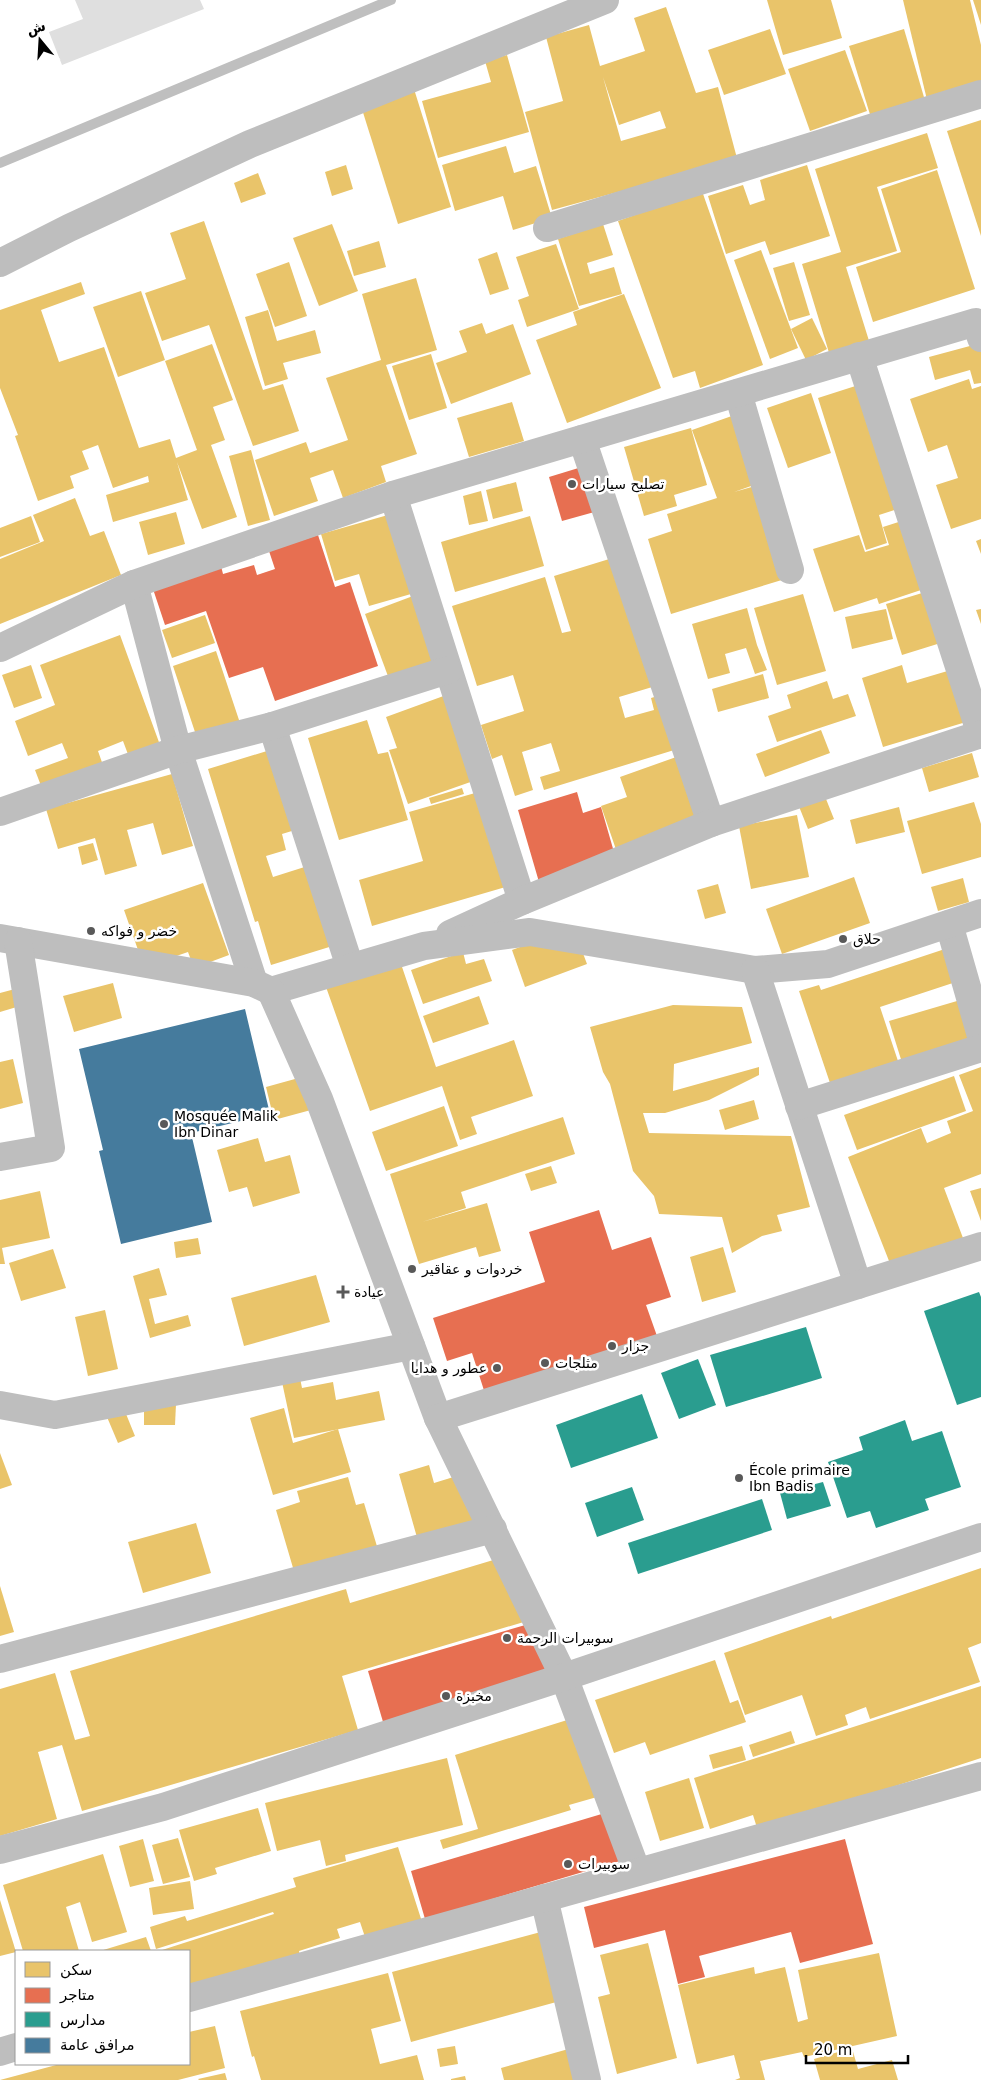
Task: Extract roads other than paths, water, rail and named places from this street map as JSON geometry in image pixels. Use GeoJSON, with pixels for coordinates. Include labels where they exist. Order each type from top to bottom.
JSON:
{"type":"FeatureCollection","features":[{"type":"Feature","properties":{"kind":"street"},"geometry":{"type":"LineString","coordinates":[[0,263],[69,228],[250,144],[605,0]]}},
{"type":"Feature","properties":{"kind":"street"},"geometry":{"type":"LineString","coordinates":[[546,228],[981,94]]}},
{"type":"Feature","properties":{"kind":"street"},"geometry":{"type":"LineString","coordinates":[[0,648],[134,584],[393,495],[976,322],[981,338]]}},
{"type":"Feature","properties":{"kind":"street"},"geometry":{"type":"LineString","coordinates":[[424,946],[522,901],[711,823],[981,734],[859,356]]}},
{"type":"Feature","properties":{"kind":"street"},"geometry":{"type":"LineString","coordinates":[[738,393],[790,570]]}},
{"type":"Feature","properties":{"kind":"street"},"geometry":{"type":"LineString","coordinates":[[582,439],[711,823]]}},
{"type":"Feature","properties":{"kind":"street"},"geometry":{"type":"LineString","coordinates":[[393,495],[522,901]]}},
{"type":"Feature","properties":{"kind":"street"},"geometry":{"type":"LineString","coordinates":[[134,584],[178,750],[262,987],[319,1099],[438,1418],[564,1677],[637,1872]]}},
{"type":"Feature","properties":{"kind":"street"},"geometry":{"type":"LineString","coordinates":[[0,812],[178,750],[272,726],[448,670]]}},
{"type":"Feature","properties":{"kind":"street"},"geometry":{"type":"LineString","coordinates":[[272,726],[350,967]]}},
{"type":"Feature","properties":{"kind":"street"},"geometry":{"type":"LineString","coordinates":[[0,1157],[52,1148],[9,939],[262,987],[350,967],[424,946],[530,932],[755,970],[828,964],[981,913]]}},
{"type":"Feature","properties":{"kind":"street"},"geometry":{"type":"LineString","coordinates":[[949,924],[981,1036]]}},
{"type":"Feature","properties":{"kind":"street"},"geometry":{"type":"LineString","coordinates":[[755,970],[858,1285]]}},
{"type":"Feature","properties":{"kind":"street"},"geometry":{"type":"LineString","coordinates":[[799,1106],[981,1048]]}},
{"type":"Feature","properties":{"kind":"street"},"geometry":{"type":"LineString","coordinates":[[438,1418],[981,1247]]}},
{"type":"Feature","properties":{"kind":"street"},"geometry":{"type":"LineString","coordinates":[[0,1405],[55,1415],[411,1346]]}},
{"type":"Feature","properties":{"kind":"street"},"geometry":{"type":"LineString","coordinates":[[0,1659],[492,1529]]}},
{"type":"Feature","properties":{"kind":"street"},"geometry":{"type":"LineString","coordinates":[[0,1850],[163,1807],[564,1677],[981,1537]]}},
{"type":"Feature","properties":{"kind":"street"},"geometry":{"type":"LineString","coordinates":[[190,1998],[981,1776]]}},
{"type":"Feature","properties":{"kind":"street"},"geometry":{"type":"LineString","coordinates":[[544,1898],[587,2080]]}},
{"type":"Feature","properties":{"kind":"street"},"geometry":{"type":"LineString","coordinates":[[0,2052],[15,2047]]}},
{"type":"Feature","properties":{"kind":"waterway"},"geometry":{"type":"LineString","coordinates":[[0,163],[391,0]]}},
{"type":"Feature","properties":{"kind":"place","name":"تصليح سيارات"},"geometry":{"type":"Point","coordinates":[572,484]}},
{"type":"Feature","properties":{"kind":"place","name":"خضر و فواكه"},"geometry":{"type":"Point","coordinates":[91,931]}},
{"type":"Feature","properties":{"kind":"place","name":"حلاق"},"geometry":{"type":"Point","coordinates":[843,939]}},
{"type":"Feature","properties":{"kind":"place","name":"Mosquée Malik Ibn Dinar"},"geometry":{"type":"Point","coordinates":[164,1124]}},
{"type":"Feature","properties":{"kind":"place","name":"خردوات و عقاقير"},"geometry":{"type":"Point","coordinates":[412,1269]}},
{"type":"Feature","properties":{"kind":"place","name":"عيادة"},"geometry":{"type":"Point","coordinates":[343,1292]}},
{"type":"Feature","properties":{"kind":"place","name":"جزار"},"geometry":{"type":"Point","coordinates":[612,1346]}},
{"type":"Feature","properties":{"kind":"place","name":"مثلجات"},"geometry":{"type":"Point","coordinates":[545,1363]}},
{"type":"Feature","properties":{"kind":"place","name":"عطور و هدايا"},"geometry":{"type":"Point","coordinates":[497,1368]}},
{"type":"Feature","properties":{"kind":"place","name":"École primaire Ibn Badis"},"geometry":{"type":"Point","coordinates":[739,1478]}},
{"type":"Feature","properties":{"kind":"place","name":"سوبيرات الرحمة"},"geometry":{"type":"Point","coordinates":[507,1638]}},
{"type":"Feature","properties":{"kind":"place","name":"مخبزة"},"geometry":{"type":"Point","coordinates":[446,1696]}},
{"type":"Feature","properties":{"kind":"place","name":"سوبيرات"},"geometry":{"type":"Point","coordinates":[568,1864]}}]}
